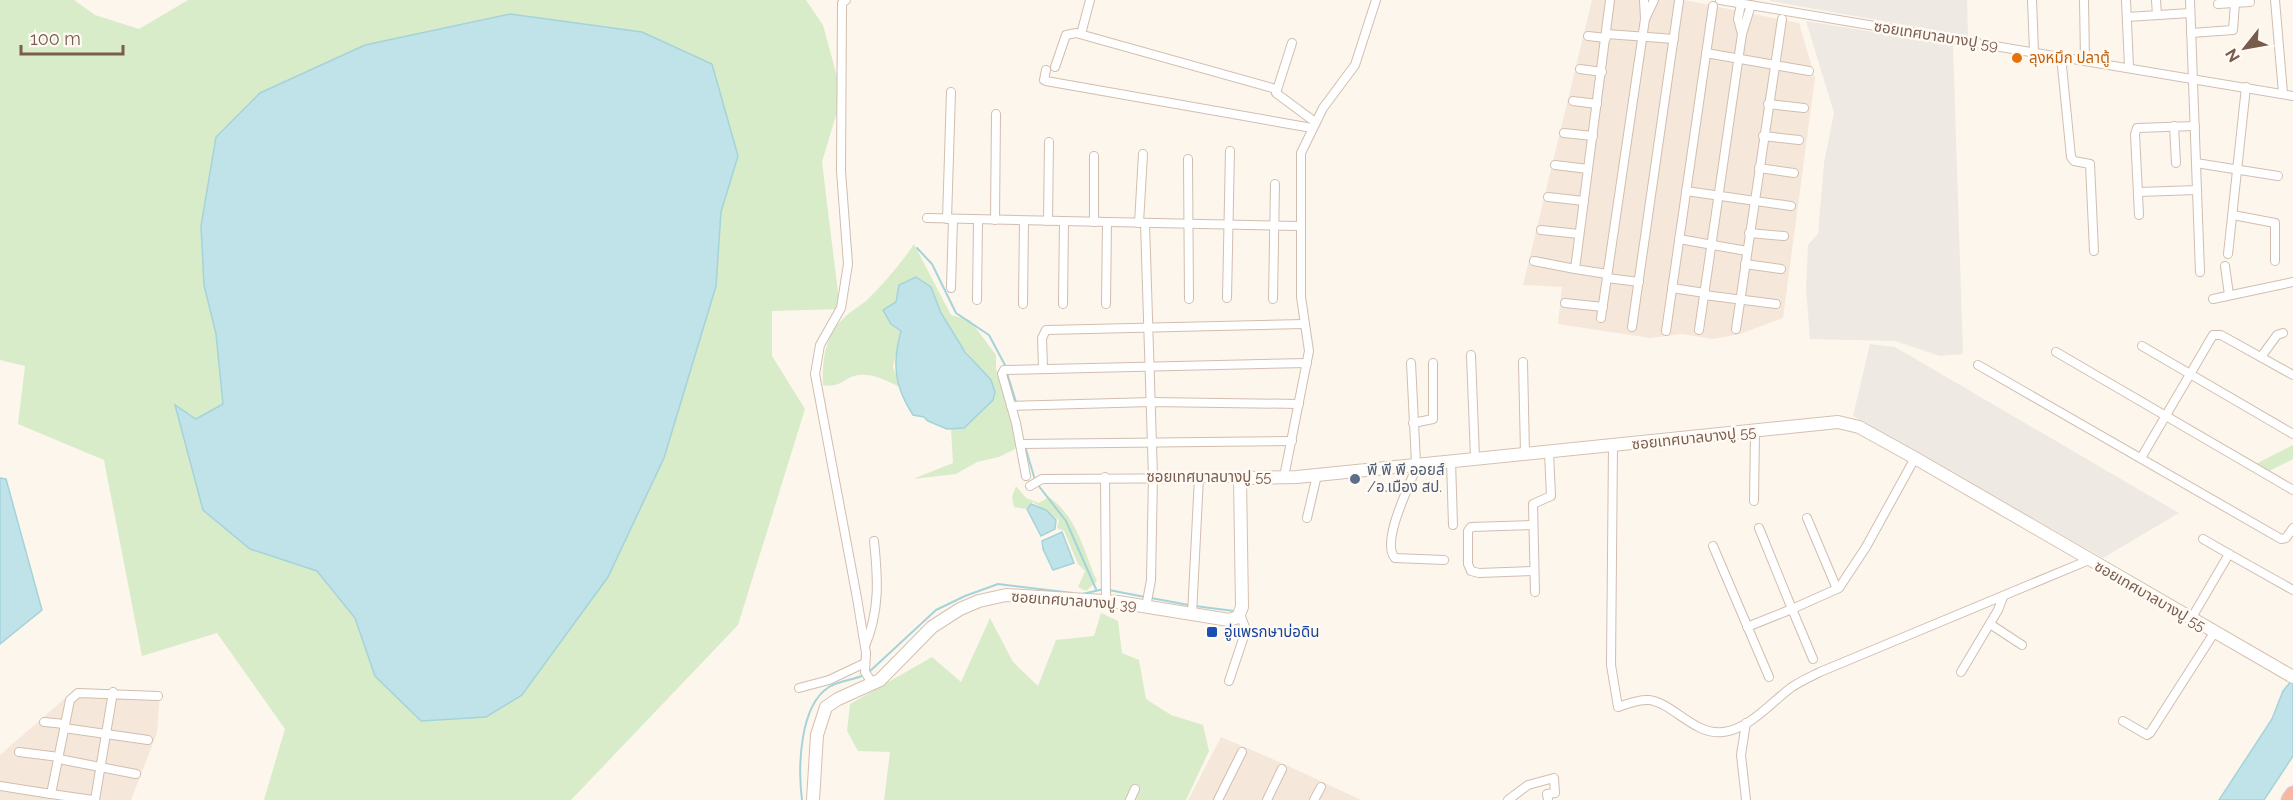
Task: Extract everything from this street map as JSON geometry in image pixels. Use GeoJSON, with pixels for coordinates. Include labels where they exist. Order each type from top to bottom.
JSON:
{"type":"FeatureCollection","features":[{"type":"Feature","properties":{"kind":"highway"},"geometry":{"type":"LineString","coordinates":[[2289,800],[2293,794]]}},
{"type":"Feature","properties":{"kind":"street"},"geometry":{"type":"LineString","coordinates":[[799,688],[867,674],[865,646],[843,514],[815,374],[820,345],[841,308],[848,264],[841,171],[842,3],[846,0]]}},
{"type":"Feature","properties":{"kind":"street"},"geometry":{"type":"LineString","coordinates":[[1081,34],[1090,0]]}},
{"type":"Feature","properties":{"kind":"street"},"geometry":{"type":"LineString","coordinates":[[1284,477],[1308,363],[1299,226],[1301,153],[1313,125],[1354,65],[1376,0]]}},
{"type":"Feature","properties":{"kind":"street"},"geometry":{"type":"LineString","coordinates":[[1575,269],[1610,0]]}},
{"type":"Feature","properties":{"kind":"street"},"geometry":{"type":"LineString","coordinates":[[1601,318],[1645,19],[1644,0]]}},
{"type":"Feature","properties":{"kind":"street"},"geometry":{"type":"LineString","coordinates":[[1645,19],[1654,0]]}},
{"type":"Feature","properties":{"kind":"street"},"geometry":{"type":"LineString","coordinates":[[2032,0],[2034,51]]}},
{"type":"Feature","properties":{"kind":"street"},"geometry":{"type":"LineString","coordinates":[[2084,0],[2085,60]]}},
{"type":"Feature","properties":{"kind":"street"},"geometry":{"type":"LineString","coordinates":[[2126,0],[2129,67]]}},
{"type":"Feature","properties":{"kind":"street"},"geometry":{"type":"LineString","coordinates":[[2156,0],[2157,15]]}},
{"type":"Feature","properties":{"kind":"street"},"geometry":{"type":"LineString","coordinates":[[2190,0],[2200,272]]}},
{"type":"Feature","properties":{"kind":"street"},"geometry":{"type":"LineString","coordinates":[[2275,0],[2283,93]]}},
{"type":"Feature","properties":{"kind":"street"},"geometry":{"type":"LineString","coordinates":[[1632,327],[1679,1]]}},
{"type":"Feature","properties":{"kind":"street"},"geometry":{"type":"LineString","coordinates":[[2218,4],[2250,2]]}},
{"type":"Feature","properties":{"kind":"street"},"geometry":{"type":"LineString","coordinates":[[1666,331],[1706,53],[1716,3]]}},
{"type":"Feature","properties":{"kind":"street","name":"ซอยเทศบาลบางปู 59"},"geometry":{"type":"LineString","coordinates":[[1716,3],[1741,3],[2293,96]]}},
{"type":"Feature","properties":{"kind":"street"},"geometry":{"type":"LineString","coordinates":[[1741,3],[1738,19],[1742,34]]}},
{"type":"Feature","properties":{"kind":"street"},"geometry":{"type":"LineString","coordinates":[[2191,33],[2233,30],[2235,3]]}},
{"type":"Feature","properties":{"kind":"street"},"geometry":{"type":"LineString","coordinates":[[1699,330],[1742,34],[1751,5]]}},
{"type":"Feature","properties":{"kind":"street"},"geometry":{"type":"LineString","coordinates":[[2127,16],[2190,13]]}},
{"type":"Feature","properties":{"kind":"street"},"geometry":{"type":"LineString","coordinates":[[1736,329],[1782,19]]}},
{"type":"Feature","properties":{"kind":"street"},"geometry":{"type":"LineString","coordinates":[[1081,34],[1276,89],[1285,103],[1313,125],[1046,81],[1044,80],[1066,35],[1081,34]]}},
{"type":"Feature","properties":{"kind":"street"},"geometry":{"type":"LineString","coordinates":[[1588,36],[1642,36],[1674,39]]}},
{"type":"Feature","properties":{"kind":"street"},"geometry":{"type":"LineString","coordinates":[[1276,89],[1292,43]]}},
{"type":"Feature","properties":{"kind":"street"},"geometry":{"type":"LineString","coordinates":[[1706,53],[1809,71]]}},
{"type":"Feature","properties":{"kind":"street"},"geometry":{"type":"LineString","coordinates":[[2061,56],[2071,157],[2073,160],[2090,164],[2094,251]]}},
{"type":"Feature","properties":{"kind":"street"},"geometry":{"type":"LineString","coordinates":[[1580,69],[1602,72]]}},
{"type":"Feature","properties":{"kind":"street"},"geometry":{"type":"LineString","coordinates":[[2228,254],[2239,169],[2246,87]]}},
{"type":"Feature","properties":{"kind":"street"},"geometry":{"type":"LineString","coordinates":[[951,92],[951,288]]}},
{"type":"Feature","properties":{"kind":"street"},"geometry":{"type":"LineString","coordinates":[[1573,101],[1597,104]]}},
{"type":"Feature","properties":{"kind":"street"},"geometry":{"type":"LineString","coordinates":[[1768,105],[1804,108]]}},
{"type":"Feature","properties":{"kind":"street"},"geometry":{"type":"LineString","coordinates":[[995,220],[996,114]]}},
{"type":"Feature","properties":{"kind":"street"},"geometry":{"type":"LineString","coordinates":[[2174,126],[2176,163]]}},
{"type":"Feature","properties":{"kind":"street"},"geometry":{"type":"LineString","coordinates":[[2139,214],[2134,134],[2137,128],[2195,126]]}},
{"type":"Feature","properties":{"kind":"street"},"geometry":{"type":"LineString","coordinates":[[1564,133],[1593,136]]}},
{"type":"Feature","properties":{"kind":"street"},"geometry":{"type":"LineString","coordinates":[[1763,136],[1799,140]]}},
{"type":"Feature","properties":{"kind":"street"},"geometry":{"type":"LineString","coordinates":[[1048,221],[1049,142]]}},
{"type":"Feature","properties":{"kind":"street"},"geometry":{"type":"LineString","coordinates":[[1227,298],[1230,151]]}},
{"type":"Feature","properties":{"kind":"street"},"geometry":{"type":"LineString","coordinates":[[1143,154],[1142,223],[1153,441],[1148,601]]}},
{"type":"Feature","properties":{"kind":"street"},"geometry":{"type":"LineString","coordinates":[[1094,156],[1094,222]]}},
{"type":"Feature","properties":{"kind":"street"},"geometry":{"type":"LineString","coordinates":[[1188,159],[1189,299]]}},
{"type":"Feature","properties":{"kind":"street"},"geometry":{"type":"LineString","coordinates":[[2196,163],[2278,176]]}},
{"type":"Feature","properties":{"kind":"street"},"geometry":{"type":"LineString","coordinates":[[1555,165],[1588,169]]}},
{"type":"Feature","properties":{"kind":"street"},"geometry":{"type":"LineString","coordinates":[[1759,168],[1794,173]]}},
{"type":"Feature","properties":{"kind":"street"},"geometry":{"type":"LineString","coordinates":[[1273,299],[1275,184]]}},
{"type":"Feature","properties":{"kind":"street"},"geometry":{"type":"LineString","coordinates":[[2138,192],[2197,190]]}},
{"type":"Feature","properties":{"kind":"street"},"geometry":{"type":"LineString","coordinates":[[1686,191],[1791,206]]}},
{"type":"Feature","properties":{"kind":"street"},"geometry":{"type":"LineString","coordinates":[[1548,197],[1584,201]]}},
{"type":"Feature","properties":{"kind":"street"},"geometry":{"type":"LineString","coordinates":[[2233,214],[2275,222],[2275,261]]}},
{"type":"Feature","properties":{"kind":"street"},"geometry":{"type":"LineString","coordinates":[[927,218],[1299,226]]}},
{"type":"Feature","properties":{"kind":"street"},"geometry":{"type":"LineString","coordinates":[[976,300],[978,220]]}},
{"type":"Feature","properties":{"kind":"street"},"geometry":{"type":"LineString","coordinates":[[1023,304],[1024,221]]}},
{"type":"Feature","properties":{"kind":"street"},"geometry":{"type":"LineString","coordinates":[[1063,304],[1064,221]]}},
{"type":"Feature","properties":{"kind":"street"},"geometry":{"type":"LineString","coordinates":[[1106,304],[1107,222]]}},
{"type":"Feature","properties":{"kind":"street"},"geometry":{"type":"LineString","coordinates":[[1541,230],[1579,234]]}},
{"type":"Feature","properties":{"kind":"street"},"geometry":{"type":"LineString","coordinates":[[1749,234],[1784,236]]}},
{"type":"Feature","properties":{"kind":"street"},"geometry":{"type":"LineString","coordinates":[[1679,239],[1747,251]]}},
{"type":"Feature","properties":{"kind":"street"},"geometry":{"type":"LineString","coordinates":[[1534,261],[1639,282]]}},
{"type":"Feature","properties":{"kind":"street"},"geometry":{"type":"LineString","coordinates":[[1746,264],[1781,269]]}},
{"type":"Feature","properties":{"kind":"street"},"geometry":{"type":"LineString","coordinates":[[2225,266],[2229,295]]}},
{"type":"Feature","properties":{"kind":"street"},"geometry":{"type":"LineString","coordinates":[[2213,299],[2293,282]]}},
{"type":"Feature","properties":{"kind":"street"},"geometry":{"type":"LineString","coordinates":[[1672,288],[1776,304]]}},
{"type":"Feature","properties":{"kind":"street"},"geometry":{"type":"LineString","coordinates":[[1565,303],[1603,307]]}},
{"type":"Feature","properties":{"kind":"street"},"geometry":{"type":"LineString","coordinates":[[1043,367],[1042,338],[1046,330],[1304,324]]}},
{"type":"Feature","properties":{"kind":"street"},"geometry":{"type":"LineString","coordinates":[[2261,357],[2277,335],[2283,333]]}},
{"type":"Feature","properties":{"kind":"street"},"geometry":{"type":"LineString","coordinates":[[2141,458],[2215,334],[2293,375]]}},
{"type":"Feature","properties":{"kind":"street"},"geometry":{"type":"LineString","coordinates":[[2142,346],[2293,434]]}},
{"type":"Feature","properties":{"kind":"street"},"geometry":{"type":"LineString","coordinates":[[2056,352],[2293,490]]}},
{"type":"Feature","properties":{"kind":"street"},"geometry":{"type":"LineString","coordinates":[[1471,355],[1475,458]]}},
{"type":"Feature","properties":{"kind":"street"},"geometry":{"type":"LineString","coordinates":[[1523,362],[1525,454]]}},
{"type":"Feature","properties":{"kind":"street"},"geometry":{"type":"LineString","coordinates":[[1026,476],[1024,444],[1014,406],[1002,374],[1006,369],[1308,363]]}},
{"type":"Feature","properties":{"kind":"street"},"geometry":{"type":"LineString","coordinates":[[1411,363],[1417,463],[1390,535],[1391,554],[1395,558],[1444,560]]}},
{"type":"Feature","properties":{"kind":"street"},"geometry":{"type":"LineString","coordinates":[[1413,423],[1433,419],[1433,363]]}},
{"type":"Feature","properties":{"kind":"street"},"geometry":{"type":"LineString","coordinates":[[1978,364],[2281,540],[2286,538],[2293,528]]}},
{"type":"Feature","properties":{"kind":"street"},"geometry":{"type":"LineString","coordinates":[[1014,406],[1152,402],[1299,404]]}},
{"type":"Feature","properties":{"kind":"street","name":"ซอยเทศบาลบางปู 55"},"geometry":{"type":"LineString","coordinates":[[1034,484],[1105,477],[1240,478],[1317,475],[1417,463],[1846,423],[1915,458],[2292,677]]}},
{"type":"Feature","properties":{"kind":"street"},"geometry":{"type":"LineString","coordinates":[[1754,501],[1755,432]]}},
{"type":"Feature","properties":{"kind":"street"},"geometry":{"type":"LineString","coordinates":[[1024,444],[1292,441]]}},
{"type":"Feature","properties":{"kind":"street"},"geometry":{"type":"LineString","coordinates":[[1613,446],[1611,664],[1618,707],[1638,701],[1652,700],[1684,719],[1717,733],[1734,730],[1746,723],[1804,680],[2089,560]]}},
{"type":"Feature","properties":{"kind":"street"},"geometry":{"type":"LineString","coordinates":[[1535,592],[1533,504],[1551,496],[1549,452]]}},
{"type":"Feature","properties":{"kind":"street"},"geometry":{"type":"LineString","coordinates":[[1747,627],[1837,589],[1866,547],[1915,458]]}},
{"type":"Feature","properties":{"kind":"street"},"geometry":{"type":"LineString","coordinates":[[1451,461],[1453,525]]}},
{"type":"Feature","properties":{"kind":"street"},"geometry":{"type":"LineString","coordinates":[[1307,518],[1317,475]]}},
{"type":"Feature","properties":{"kind":"street"},"geometry":{"type":"LineString","coordinates":[[1105,477],[1105,597]]}},
{"type":"Feature","properties":{"kind":"street"},"geometry":{"type":"LineString","coordinates":[[1192,609],[1198,477]]}},
{"type":"Feature","properties":{"kind":"street"},"geometry":{"type":"LineString","coordinates":[[1229,681],[1246,630],[1240,614],[1240,478]]}},
{"type":"Feature","properties":{"kind":"street"},"geometry":{"type":"LineString","coordinates":[[1807,518],[1837,589]]}},
{"type":"Feature","properties":{"kind":"street"},"geometry":{"type":"LineString","coordinates":[[1533,525],[1471,527],[1468,531],[1468,564],[1474,573],[1534,571]]}},
{"type":"Feature","properties":{"kind":"street"},"geometry":{"type":"LineString","coordinates":[[1759,528],[1813,659]]}},
{"type":"Feature","properties":{"kind":"street"},"geometry":{"type":"LineString","coordinates":[[2203,539],[2293,590]]}},
{"type":"Feature","properties":{"kind":"street"},"geometry":{"type":"LineString","coordinates":[[865,646],[874,624],[878,598],[874,541]]}},
{"type":"Feature","properties":{"kind":"street"},"geometry":{"type":"LineString","coordinates":[[1713,546],[1768,676]]}},
{"type":"Feature","properties":{"kind":"street"},"geometry":{"type":"LineString","coordinates":[[2191,619],[2229,554]]}},
{"type":"Feature","properties":{"kind":"street","name":"ซอยเทศบาลบางปู 39"},"geometry":{"type":"LineString","coordinates":[[813,800],[817,735],[826,707],[867,674],[888,673],[932,627],[960,609],[979,601],[1006,595],[1105,597],[1148,601],[1192,609],[1229,620],[1240,614]]}},
{"type":"Feature","properties":{"kind":"street"},"geometry":{"type":"LineString","coordinates":[[1961,672],[1990,624],[2003,597]]}},
{"type":"Feature","properties":{"kind":"street"},"geometry":{"type":"LineString","coordinates":[[1990,624],[2022,645]]}},
{"type":"Feature","properties":{"kind":"street"},"geometry":{"type":"LineString","coordinates":[[2123,721],[2147,735],[2150,733],[2214,633]]}},
{"type":"Feature","properties":{"kind":"street"},"geometry":{"type":"LineString","coordinates":[[51,794],[69,700],[75,694],[81,691],[158,696]]}},
{"type":"Feature","properties":{"kind":"street"},"geometry":{"type":"LineString","coordinates":[[0,786],[94,800],[108,735],[114,692]]}},
{"type":"Feature","properties":{"kind":"street"},"geometry":{"type":"LineString","coordinates":[[44,722],[108,735],[148,740]]}},
{"type":"Feature","properties":{"kind":"street"},"geometry":{"type":"LineString","coordinates":[[1746,723],[1741,755],[1746,800]]}},
{"type":"Feature","properties":{"kind":"street"},"geometry":{"type":"LineString","coordinates":[[19,752],[136,774]]}},
{"type":"Feature","properties":{"kind":"street"},"geometry":{"type":"LineString","coordinates":[[1218,800],[1242,752]]}},
{"type":"Feature","properties":{"kind":"street"},"geometry":{"type":"LineString","coordinates":[[1267,800],[1282,769]]}},
{"type":"Feature","properties":{"kind":"street"},"geometry":{"type":"LineString","coordinates":[[1508,800],[1528,785],[1554,778],[1555,793],[1547,794],[1548,800]]}},
{"type":"Feature","properties":{"kind":"street"},"geometry":{"type":"LineString","coordinates":[[1314,800],[1321,787]]}},
{"type":"Feature","properties":{"kind":"street"},"geometry":{"type":"LineString","coordinates":[[1130,800],[1135,789]]}},
{"type":"Feature","properties":{"kind":"shaded area"},"geometry":{"type":"Polygon","coordinates":[[[1592,0],[1684,0],[1799,23],[1815,78],[1783,318],[1740,334],[1713,339],[1682,334],[1650,338],[1558,324],[1562,287],[1523,285],[1592,0]]]}},
{"type":"Feature","properties":{"kind":"shaded area"},"geometry":{"type":"Polygon","coordinates":[[[1770,0],[1967,0],[1968,36],[1770,1],[1770,0]]]}},
{"type":"Feature","properties":{"kind":"shaded area"},"geometry":{"type":"Polygon","coordinates":[[[1806,21],[1953,45],[1963,354],[1940,356],[1895,341],[1810,339],[1806,288],[1808,245],[1818,234],[1824,163],[1834,113],[1806,21]]]}},
{"type":"Feature","properties":{"kind":"shaded area"},"geometry":{"type":"Polygon","coordinates":[[[1870,344],[1895,347],[2179,513],[2103,558],[1853,416],[1870,344]]]}},
{"type":"Feature","properties":{"kind":"shaded area"},"geometry":{"type":"Polygon","coordinates":[[[77,688],[160,694],[157,733],[131,800],[0,800],[0,755],[77,688]]]}},
{"type":"Feature","properties":{"kind":"shaded area"},"geometry":{"type":"Polygon","coordinates":[[[1221,737],[1282,763],[1361,800],[1188,800],[1221,737]]]}},
{"type":"Feature","properties":{"kind":"green space"},"geometry":{"type":"Polygon","coordinates":[[[0,0],[74,0],[95,15],[139,29],[188,0],[806,0],[823,25],[842,95],[822,162],[840,309],[772,311],[772,356],[805,409],[738,625],[571,800],[264,800],[285,729],[217,633],[142,656],[104,460],[18,424],[25,366],[0,360],[0,0]],[[260,93],[216,137],[201,226],[204,285],[216,334],[223,404],[196,419],[176,406],[190,457],[250,549],[317,571],[355,618],[375,676],[522,695],[608,577],[664,457],[716,286],[721,212],[738,156],[260,93]]]}},
{"type":"Feature","properties":{"kind":"green space"},"geometry":{"type":"Polygon","coordinates":[[[914,244],[951,315],[970,320],[996,355],[996,369],[1011,403],[1019,435],[1015,449],[999,457],[977,462],[956,474],[913,479],[953,463],[951,429],[964,428],[991,380],[963,348],[947,325],[931,287],[896,302],[891,324],[901,331],[893,367],[900,387],[869,375],[854,376],[835,385],[823,385],[823,376],[826,348],[838,324],[880,287],[914,244]]]}},
{"type":"Feature","properties":{"kind":"green space"},"geometry":{"type":"Polygon","coordinates":[[[2293,445],[2293,459],[2265,473],[2252,466],[2293,445]]]}},
{"type":"Feature","properties":{"kind":"green space"},"geometry":{"type":"Polygon","coordinates":[[[1016,486],[1026,498],[1039,503],[1049,497],[1067,515],[1079,535],[1097,581],[1086,591],[1078,587],[1085,571],[1078,564],[1064,531],[1057,528],[1059,520],[1033,502],[1025,509],[1014,507],[1012,497],[1016,486]]]}},
{"type":"Feature","properties":{"kind":"green space"},"geometry":{"type":"Polygon","coordinates":[[[1101,613],[1118,621],[1122,653],[1139,660],[1146,699],[1171,715],[1203,725],[1209,751],[1186,800],[884,800],[890,752],[858,751],[847,731],[850,704],[932,657],[961,682],[990,618],[1013,662],[1038,686],[1056,640],[1094,636],[1101,613]]]}},
{"type":"Feature","properties":{"kind":"water"},"geometry":{"type":"Polygon","coordinates":[[[510,14],[642,32],[712,64],[738,156],[721,212],[716,286],[664,458],[608,577],[522,695],[486,717],[421,721],[375,676],[355,618],[317,571],[250,549],[203,510],[175,405],[196,419],[223,404],[216,334],[204,285],[201,226],[216,137],[260,93],[365,45],[510,14]]]}},
{"type":"Feature","properties":{"kind":"water"},"geometry":{"type":"Polygon","coordinates":[[[916,277],[931,287],[941,313],[965,352],[991,380],[995,392],[993,400],[964,428],[947,429],[924,417],[913,415],[898,384],[896,354],[901,331],[891,324],[883,310],[896,302],[899,285],[916,277]]]}},
{"type":"Feature","properties":{"kind":"water"},"geometry":{"type":"Polygon","coordinates":[[[0,478],[6,479],[42,610],[0,644],[0,478]]]}},
{"type":"Feature","properties":{"kind":"water"},"geometry":{"type":"Polygon","coordinates":[[[1031,504],[1046,510],[1056,520],[1055,529],[1041,536],[1027,509],[1031,504]]]}},
{"type":"Feature","properties":{"kind":"water"},"geometry":{"type":"Polygon","coordinates":[[[1062,532],[1074,563],[1053,570],[1043,549],[1042,541],[1062,532]]]}},
{"type":"Feature","properties":{"kind":"water"},"geometry":{"type":"Polygon","coordinates":[[[2293,679],[2293,756],[2264,800],[2219,800],[2272,719],[2283,691],[2293,679]]]}},
{"type":"Feature","properties":{"kind":"waterway"},"geometry":{"type":"LineString","coordinates":[[917,248],[932,264],[956,313],[989,335],[1006,367]]}},
{"type":"Feature","properties":{"kind":"waterway"},"geometry":{"type":"LineString","coordinates":[[1007,373],[1016,402]]}},
{"type":"Feature","properties":{"kind":"waterway"},"geometry":{"type":"LineString","coordinates":[[1025,446],[1035,480]]}},
{"type":"Feature","properties":{"kind":"waterway"},"geometry":{"type":"LineString","coordinates":[[1038,485],[1066,521],[1096,589]]}},
{"type":"Feature","properties":{"kind":"waterway"},"geometry":{"type":"LineString","coordinates":[[869,672],[936,610],[965,596],[998,584],[1073,593]]}},
{"type":"Feature","properties":{"kind":"waterway"},"geometry":{"type":"LineString","coordinates":[[1078,595],[1104,589]]}},
{"type":"Feature","properties":{"kind":"waterway"},"geometry":{"type":"LineString","coordinates":[[1109,590],[1145,597]]}},
{"type":"Feature","properties":{"kind":"waterway"},"geometry":{"type":"LineString","coordinates":[[1151,598],[1189,605]]}},
{"type":"Feature","properties":{"kind":"waterway"},"geometry":{"type":"LineString","coordinates":[[1195,606],[1234,611]]}},
{"type":"Feature","properties":{"kind":"waterway"},"geometry":{"type":"LineString","coordinates":[[802,800],[801,755],[806,723],[812,708],[819,696],[829,687],[864,675]]}},
{"type":"Feature","properties":{"kind":"place","name":"ลุงหมึก ปลาตู้"},"geometry":{"type":"Point","coordinates":[2017,58]}},
{"type":"Feature","properties":{"kind":"place","name":"พี พี พี ออยส์ /อ.เมือง สป."},"geometry":{"type":"Point","coordinates":[1355,479]}},
{"type":"Feature","properties":{"kind":"place","name":"อู่แพรกษาบ่อดิน"},"geometry":{"type":"Point","coordinates":[1212,632]}}]}
